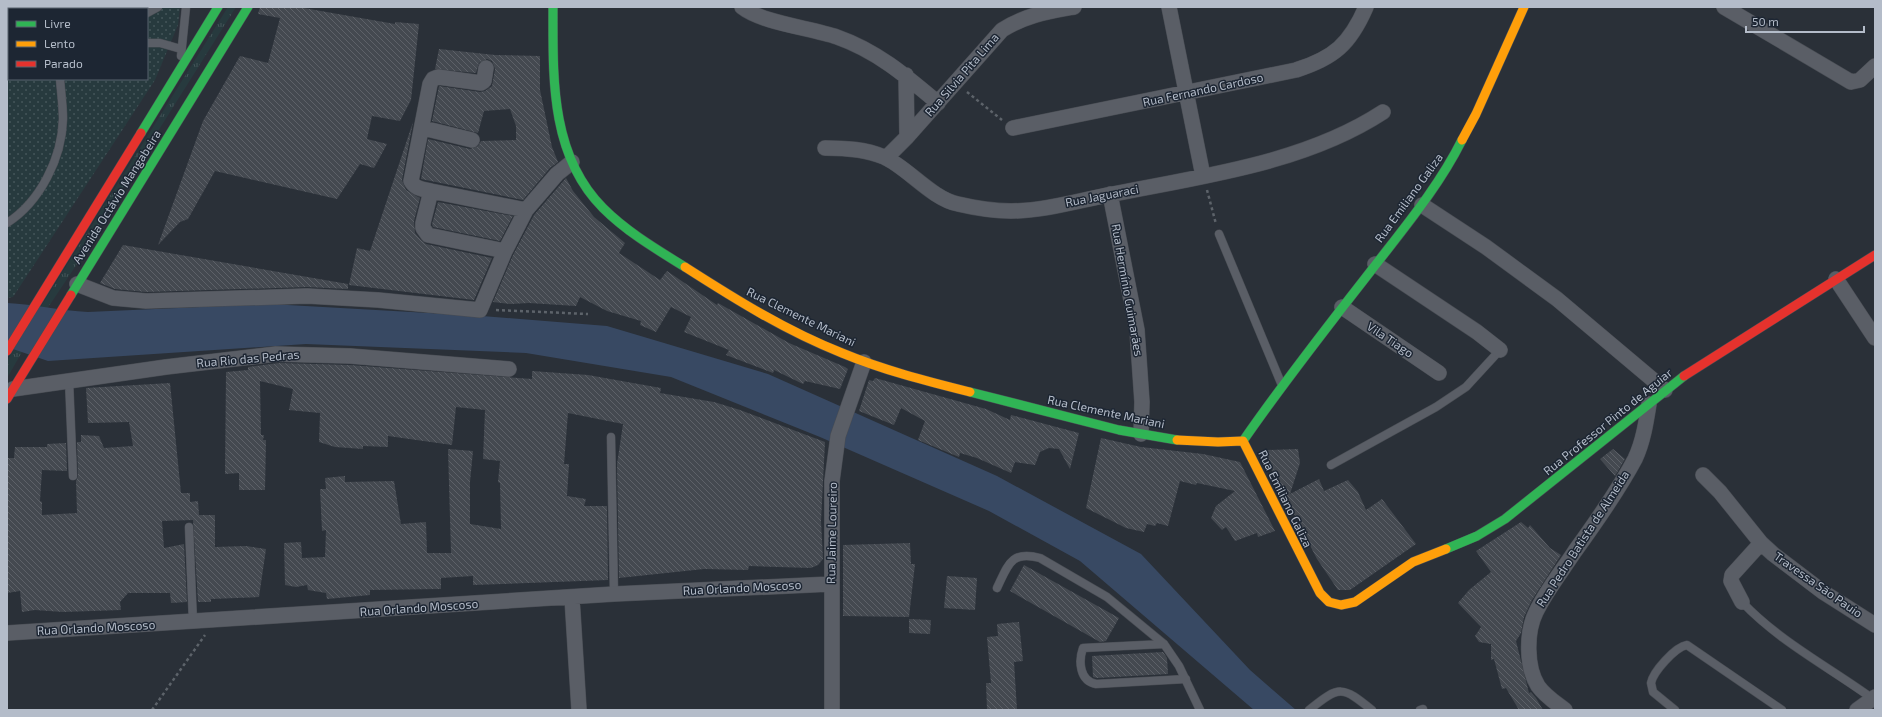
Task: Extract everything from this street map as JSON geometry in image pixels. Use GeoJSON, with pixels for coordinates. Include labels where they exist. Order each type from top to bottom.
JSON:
{"type":"FeatureCollection","features":[{"type":"Feature","properties":{"kind":"street","name":"Avenida Octávio Mangabeira"},"geometry":{"type":"LineString","coordinates":[[7,351],[218,7]]}},
{"type":"Feature","properties":{"kind":"street","name":"Avenida Octávio Mangabeira"},"geometry":{"type":"LineString","coordinates":[[10,394],[248,7]]}},
{"type":"Feature","properties":{"kind":"street","name":"Rua Clemente Mariani"},"geometry":{"type":"LineString","coordinates":[[553,7],[554,97],[559,125],[572,162],[584,184],[600,204],[620,223],[668,257],[760,313],[864,362],[950,387],[1140,434],[1198,443],[1243,441]]}},
{"type":"Feature","properties":{"kind":"street"},"geometry":{"type":"LineString","coordinates":[[742,7],[748,12],[774,21],[836,37],[863,47],[906,75],[938,103]]}},
{"type":"Feature","properties":{"kind":"street","name":"Rua Silvia Pita Lima"},"geometry":{"type":"LineString","coordinates":[[886,158],[938,103],[1002,30],[1018,20],[1036,14],[1074,7]]}},
{"type":"Feature","properties":{"kind":"street"},"geometry":{"type":"LineString","coordinates":[[1169,7],[1203,176]]}},
{"type":"Feature","properties":{"kind":"street","name":"Rua Fernando Cardoso"},"geometry":{"type":"LineString","coordinates":[[1013,128],[1296,70],[1318,64],[1336,52],[1352,35],[1366,7]]}},
{"type":"Feature","properties":{"kind":"street","name":"Rua Emiliano Galiza"},"geometry":{"type":"LineString","coordinates":[[1355,602],[1341,605],[1329,602],[1320,593],[1243,441],[1282,385],[1422,205],[1449,166],[1473,121],[1524,7]]}},
{"type":"Feature","properties":{"kind":"street"},"geometry":{"type":"LineString","coordinates":[[1729,8],[1851,82],[1860,80],[1875,66]]}},
{"type":"Feature","properties":{"kind":"street"},"geometry":{"type":"LineString","coordinates":[[486,68],[484,81],[481,83],[438,77],[433,79],[430,84],[412,181],[414,186],[418,188],[526,210]]}},
{"type":"Feature","properties":{"kind":"street"},"geometry":{"type":"LineString","coordinates":[[906,75],[907,137]]}},
{"type":"Feature","properties":{"kind":"street","name":"Rua Jaguaraci"},"geometry":{"type":"LineString","coordinates":[[825,148],[850,148],[870,152],[886,158],[931,190],[955,204],[984,210],[1012,211],[1042,208],[1203,176],[1313,147],[1359,128],[1383,112]]}},
{"type":"Feature","properties":{"kind":"street"},"geometry":{"type":"LineString","coordinates":[[423,128],[472,140]]}},
{"type":"Feature","properties":{"kind":"street"},"geometry":{"type":"LineString","coordinates":[[77,284],[113,298],[146,300],[307,296],[378,300],[480,310],[505,251],[526,210],[557,174],[572,162]]}},
{"type":"Feature","properties":{"kind":"street"},"geometry":{"type":"LineString","coordinates":[[431,191],[423,223],[423,228],[428,235],[505,251]]}},
{"type":"Feature","properties":{"kind":"street","name":"Rua Hermínio Guimarães"},"geometry":{"type":"LineString","coordinates":[[1110,194],[1137,330],[1142,402],[1140,434]]}},
{"type":"Feature","properties":{"kind":"street"},"geometry":{"type":"LineString","coordinates":[[1422,205],[1486,247],[1557,299],[1665,390]]}},
{"type":"Feature","properties":{"kind":"street","name":"Rua Professor Pinto de Aguiar"},"geometry":{"type":"LineString","coordinates":[[1355,602],[1413,562],[1477,536],[1505,519],[1665,390],[1705,361],[1875,255]]}},
{"type":"Feature","properties":{"kind":"street"},"geometry":{"type":"LineString","coordinates":[[1375,264],[1476,332],[1500,350]]}},
{"type":"Feature","properties":{"kind":"street"},"geometry":{"type":"LineString","coordinates":[[1836,279],[1875,338]]}},
{"type":"Feature","properties":{"kind":"street","name":"Vila Tiago"},"geometry":{"type":"LineString","coordinates":[[1342,308],[1438,373]]}},
{"type":"Feature","properties":{"kind":"street","name":"Rua Rio das Pedras"},"geometry":{"type":"LineString","coordinates":[[10,394],[69,380],[276,354],[350,356],[509,369]]}},
{"type":"Feature","properties":{"kind":"street","name":"Rua Jaime Loureiro"},"geometry":{"type":"LineString","coordinates":[[832,710],[832,480],[838,436],[864,362]]}},
{"type":"Feature","properties":{"kind":"street","name":"Rua Pedro Batista de Almeida"},"geometry":{"type":"LineString","coordinates":[[1565,710],[1554,702],[1537,685],[1530,660],[1529,638],[1531,626],[1535,613],[1545,596],[1606,506],[1635,459],[1646,427],[1649,404]]}},
{"type":"Feature","properties":{"kind":"street","name":"Travessa São Pauio"},"geometry":{"type":"LineString","coordinates":[[1703,475],[1720,492],[1761,543],[1785,564],[1823,592],[1875,625]]}},
{"type":"Feature","properties":{"kind":"street"},"geometry":{"type":"LineString","coordinates":[[1742,602],[1731,581],[1732,574],[1761,543]]}},
{"type":"Feature","properties":{"kind":"street","name":"Rua Orlando Moscoso"},"geometry":{"type":"LineString","coordinates":[[7,633],[216,621],[614,594],[831,584]]}},
{"type":"Feature","properties":{"kind":"street"},"geometry":{"type":"LineString","coordinates":[[572,598],[579,710]]}},
{"type":"Feature","properties":{"kind":"street"},"geometry":{"type":"LineString","coordinates":[[1857,710],[1874,698]]}},
{"type":"Feature","properties":{"kind":"lane"},"geometry":{"type":"LineString","coordinates":[[148,12],[158,7]]}},
{"type":"Feature","properties":{"kind":"lane"},"geometry":{"type":"LineString","coordinates":[[179,72],[186,7]]}},
{"type":"Feature","properties":{"kind":"lane"},"geometry":{"type":"LineString","coordinates":[[148,43],[160,44],[181,49]]}},
{"type":"Feature","properties":{"kind":"lane"},"geometry":{"type":"LineString","coordinates":[[7,223],[30,204],[50,173],[59,142],[63,120],[60,80]]}},
{"type":"Feature","properties":{"kind":"lane"},"geometry":{"type":"LineString","coordinates":[[1219,234],[1282,385]]}},
{"type":"Feature","properties":{"kind":"lane"},"geometry":{"type":"LineString","coordinates":[[1331,465],[1436,407],[1466,387],[1500,350]]}},
{"type":"Feature","properties":{"kind":"lane"},"geometry":{"type":"LineString","coordinates":[[69,380],[73,476]]}},
{"type":"Feature","properties":{"kind":"lane"},"geometry":{"type":"LineString","coordinates":[[611,437],[614,594]]}},
{"type":"Feature","properties":{"kind":"lane"},"geometry":{"type":"LineString","coordinates":[[189,527],[193,622]]}},
{"type":"Feature","properties":{"kind":"lane"},"geometry":{"type":"LineString","coordinates":[[997,588],[1008,565],[1013,559],[1022,556],[1040,558],[1107,597],[1164,644],[1186,679],[1200,710]]}},
{"type":"Feature","properties":{"kind":"lane"},"geometry":{"type":"LineString","coordinates":[[1742,602],[1754,614],[1791,644],[1874,698]]}},
{"type":"Feature","properties":{"kind":"lane"},"geometry":{"type":"LineString","coordinates":[[1164,644],[1083,648],[1081,654],[1082,674],[1090,683],[1096,684],[1186,679]]}},
{"type":"Feature","properties":{"kind":"lane"},"geometry":{"type":"LineString","coordinates":[[1674,710],[1652,690],[1651,680],[1678,648],[1687,645],[1782,710]]}},
{"type":"Feature","properties":{"kind":"lane"},"geometry":{"type":"LineString","coordinates":[[1309,710],[1329,695],[1341,690],[1348,691],[1372,710]]}},
{"type":"Feature","properties":{"kind":"path"},"geometry":{"type":"LineString","coordinates":[[956,83],[1013,128]]}},
{"type":"Feature","properties":{"kind":"path"},"geometry":{"type":"LineString","coordinates":[[1203,176],[1219,234]]}},
{"type":"Feature","properties":{"kind":"path"},"geometry":{"type":"LineString","coordinates":[[480,310],[588,314]]}},
{"type":"Feature","properties":{"kind":"path"},"geometry":{"type":"LineString","coordinates":[[152,710],[216,621]]}},
{"type":"Feature","properties":{"kind":"green space"},"geometry":{"type":"Polygon","coordinates":[[[7,7],[180,7],[178,25],[155,80],[13,297],[7,298],[7,7]]]}},
{"type":"Feature","properties":{"kind":"green space"},"geometry":{"type":"Polygon","coordinates":[[[228,7],[236,7],[143,155],[77,264],[45,312],[7,378],[7,361],[228,7]]]}},
{"type":"Feature","properties":{"kind":"water"},"geometry":{"type":"Polygon","coordinates":[[[7,303],[88,312],[270,304],[482,316],[607,326],[768,374],[997,476],[1141,554],[1250,670],[1296,710],[1254,710],[1080,561],[989,511],[820,437],[671,377],[526,353],[306,344],[48,361],[7,347],[7,303]]]}},
{"type":"Feature","properties":{"kind":"building"},"geometry":{"type":"Polygon","coordinates":[[[260,7],[298,7],[395,24],[395,22],[419,24],[411,100],[400,121],[372,116],[367,139],[387,144],[374,168],[360,164],[337,199],[215,171],[188,219],[180,222],[158,245],[203,121],[240,56],[268,63],[280,18],[258,14],[260,7]]]}},
{"type":"Feature","properties":{"kind":"building"},"geometry":{"type":"Polygon","coordinates":[[[439,49],[495,55],[540,56],[540,90],[552,147],[558,162],[550,168],[523,200],[421,179],[428,139],[470,149],[478,146],[481,141],[516,140],[516,126],[510,109],[484,111],[478,133],[432,121],[439,86],[480,92],[485,91],[492,86],[495,69],[492,61],[487,59],[479,63],[476,73],[435,69],[439,49]]]}},
{"type":"Feature","properties":{"kind":"building"},"geometry":{"type":"Polygon","coordinates":[[[413,122],[402,180],[406,190],[420,198],[414,221],[415,233],[426,244],[492,258],[474,300],[349,285],[357,248],[370,251],[413,122]]]}},
{"type":"Feature","properties":{"kind":"building"},"geometry":{"type":"Polygon","coordinates":[[[566,178],[573,191],[594,217],[625,243],[619,253],[660,280],[667,271],[717,305],[718,303],[789,343],[845,367],[848,369],[840,389],[805,381],[803,384],[774,370],[773,373],[726,355],[729,350],[684,332],[691,317],[671,307],[656,332],[640,325],[641,321],[607,311],[580,297],[576,306],[493,302],[513,255],[534,215],[566,178]]]}},
{"type":"Feature","properties":{"kind":"building"},"geometry":{"type":"Polygon","coordinates":[[[438,202],[513,216],[500,241],[433,227],[432,224],[438,202]]]}},
{"type":"Feature","properties":{"kind":"building"},"geometry":{"type":"Polygon","coordinates":[[[123,245],[348,284],[348,289],[307,287],[146,292],[115,289],[100,283],[123,245]]]}},
{"type":"Feature","properties":{"kind":"building"},"geometry":{"type":"Polygon","coordinates":[[[279,363],[350,365],[532,379],[532,371],[588,375],[661,388],[660,393],[714,402],[740,410],[825,442],[821,521],[823,559],[818,565],[811,568],[749,566],[748,570],[704,569],[619,578],[617,464],[623,424],[568,413],[564,464],[569,464],[567,496],[586,499],[584,506],[607,506],[608,580],[473,585],[473,576],[441,578],[441,589],[370,590],[370,595],[327,599],[326,593],[308,590],[307,585],[296,587],[285,585],[284,543],[301,542],[302,558],[325,557],[326,530],[322,531],[320,489],[326,489],[325,478],[345,476],[345,482],[394,481],[401,524],[426,522],[427,553],[451,553],[448,449],[473,451],[470,482],[470,524],[501,529],[500,483],[498,482],[500,461],[483,459],[485,410],[456,407],[452,445],[388,436],[388,447],[363,446],[363,449],[335,447],[319,442],[320,413],[289,410],[293,389],[260,381],[261,435],[264,435],[263,440],[266,440],[265,490],[239,490],[239,473],[225,474],[226,372],[248,370],[248,367],[279,363]]]}},
{"type":"Feature","properties":{"kind":"building"},"geometry":{"type":"Polygon","coordinates":[[[875,378],[986,409],[1010,420],[1011,415],[1079,433],[1070,469],[1059,449],[1049,448],[1040,452],[1035,465],[1015,462],[1011,473],[977,458],[960,453],[959,457],[918,440],[925,421],[901,408],[894,425],[859,411],[869,380],[873,381],[875,378]]]}},
{"type":"Feature","properties":{"kind":"building"},"geometry":{"type":"Polygon","coordinates":[[[170,383],[181,493],[190,493],[190,502],[198,501],[199,515],[215,515],[215,547],[246,546],[266,549],[259,597],[211,599],[211,602],[198,602],[193,520],[162,521],[164,548],[184,544],[187,602],[171,603],[170,593],[128,593],[120,602],[121,610],[63,612],[35,610],[22,612],[20,591],[7,593],[7,458],[14,458],[15,447],[47,447],[47,444],[66,443],[67,471],[42,470],[40,501],[42,502],[42,515],[77,513],[77,442],[81,442],[81,435],[99,436],[104,448],[133,446],[129,422],[88,423],[86,388],[170,383]]]}},
{"type":"Feature","properties":{"kind":"building"},"geometry":{"type":"Polygon","coordinates":[[[1101,438],[1141,447],[1203,454],[1240,462],[1275,531],[1258,537],[1257,533],[1235,541],[1226,527],[1222,530],[1211,518],[1216,506],[1235,491],[1197,483],[1196,485],[1180,481],[1168,526],[1157,523],[1155,526],[1147,524],[1144,532],[1126,528],[1086,508],[1101,438]]]}},
{"type":"Feature","properties":{"kind":"building"},"geometry":{"type":"Polygon","coordinates":[[[1298,449],[1300,463],[1290,494],[1319,479],[1324,491],[1348,480],[1358,492],[1366,510],[1382,499],[1416,544],[1350,590],[1338,590],[1317,559],[1267,461],[1267,450],[1298,449]]]}},
{"type":"Feature","properties":{"kind":"building"},"geometry":{"type":"Polygon","coordinates":[[[1613,449],[1625,459],[1615,476],[1600,459],[1613,449]]]}},
{"type":"Feature","properties":{"kind":"building"},"geometry":{"type":"Polygon","coordinates":[[[1521,522],[1528,528],[1530,525],[1550,548],[1561,555],[1532,600],[1524,617],[1521,633],[1516,641],[1529,693],[1531,692],[1536,698],[1543,710],[1519,710],[1506,688],[1502,689],[1494,659],[1491,660],[1491,644],[1479,642],[1475,636],[1481,627],[1458,603],[1469,590],[1491,572],[1476,551],[1521,522]]]}},
{"type":"Feature","properties":{"kind":"building"},"geometry":{"type":"Polygon","coordinates":[[[910,543],[911,564],[915,564],[909,617],[843,616],[843,545],[910,543]]]}},
{"type":"Feature","properties":{"kind":"building"},"geometry":{"type":"Polygon","coordinates":[[[1024,565],[1119,618],[1106,641],[1100,642],[1010,591],[1024,565]]]}},
{"type":"Feature","properties":{"kind":"building"},"geometry":{"type":"Polygon","coordinates":[[[947,576],[977,578],[975,610],[944,608],[947,576]]]}},
{"type":"Feature","properties":{"kind":"building"},"geometry":{"type":"Polygon","coordinates":[[[909,619],[931,620],[930,634],[909,633],[909,619]]]}},
{"type":"Feature","properties":{"kind":"building"},"geometry":{"type":"Polygon","coordinates":[[[1019,622],[1023,661],[1014,662],[1017,710],[987,710],[986,683],[991,683],[987,637],[998,636],[997,624],[1019,622]]]}},
{"type":"Feature","properties":{"kind":"building"},"geometry":{"type":"Polygon","coordinates":[[[1163,652],[1167,658],[1168,674],[1093,677],[1092,656],[1163,652]]]}},
{"type":"Feature","properties":{"kind":"traffic: fast"},"geometry":{"type":"LineString","coordinates":[[141,133],[218,7]]}},
{"type":"Feature","properties":{"kind":"traffic: fast"},"geometry":{"type":"LineString","coordinates":[[71,295],[248,7]]}},
{"type":"Feature","properties":{"kind":"traffic: fast"},"geometry":{"type":"LineString","coordinates":[[553,7],[553,60],[558,114],[564,140],[573,164],[586,187],[612,217],[642,240],[685,267]]}},
{"type":"Feature","properties":{"kind":"traffic: fast"},"geometry":{"type":"LineString","coordinates":[[1243,441],[1305,355],[1431,192],[1453,158],[1462,140]]}},
{"type":"Feature","properties":{"kind":"traffic: fast"},"geometry":{"type":"LineString","coordinates":[[1446,549],[1477,536],[1505,519],[1684,376]]}},
{"type":"Feature","properties":{"kind":"traffic: fast"},"geometry":{"type":"LineString","coordinates":[[970,392],[1119,430],[1177,440]]}},
{"type":"Feature","properties":{"kind":"traffic: slow"},"geometry":{"type":"LineString","coordinates":[[1462,140],[1476,114],[1524,7]]}},
{"type":"Feature","properties":{"kind":"traffic: slow"},"geometry":{"type":"LineString","coordinates":[[685,267],[761,314],[821,344],[889,370],[970,392]]}},
{"type":"Feature","properties":{"kind":"traffic: slow"},"geometry":{"type":"LineString","coordinates":[[1177,440],[1218,442],[1243,441]]}},
{"type":"Feature","properties":{"kind":"traffic: slow"},"geometry":{"type":"LineString","coordinates":[[1243,441],[1320,593],[1329,602],[1341,605],[1355,602],[1413,562],[1446,549]]}},
{"type":"Feature","properties":{"kind":"traffic: jam"},"geometry":{"type":"LineString","coordinates":[[7,351],[141,133]]}},
{"type":"Feature","properties":{"kind":"traffic: jam"},"geometry":{"type":"LineString","coordinates":[[1684,376],[1875,255]]}},
{"type":"Feature","properties":{"kind":"traffic: jam"},"geometry":{"type":"LineString","coordinates":[[7,399],[71,295]]}}]}
